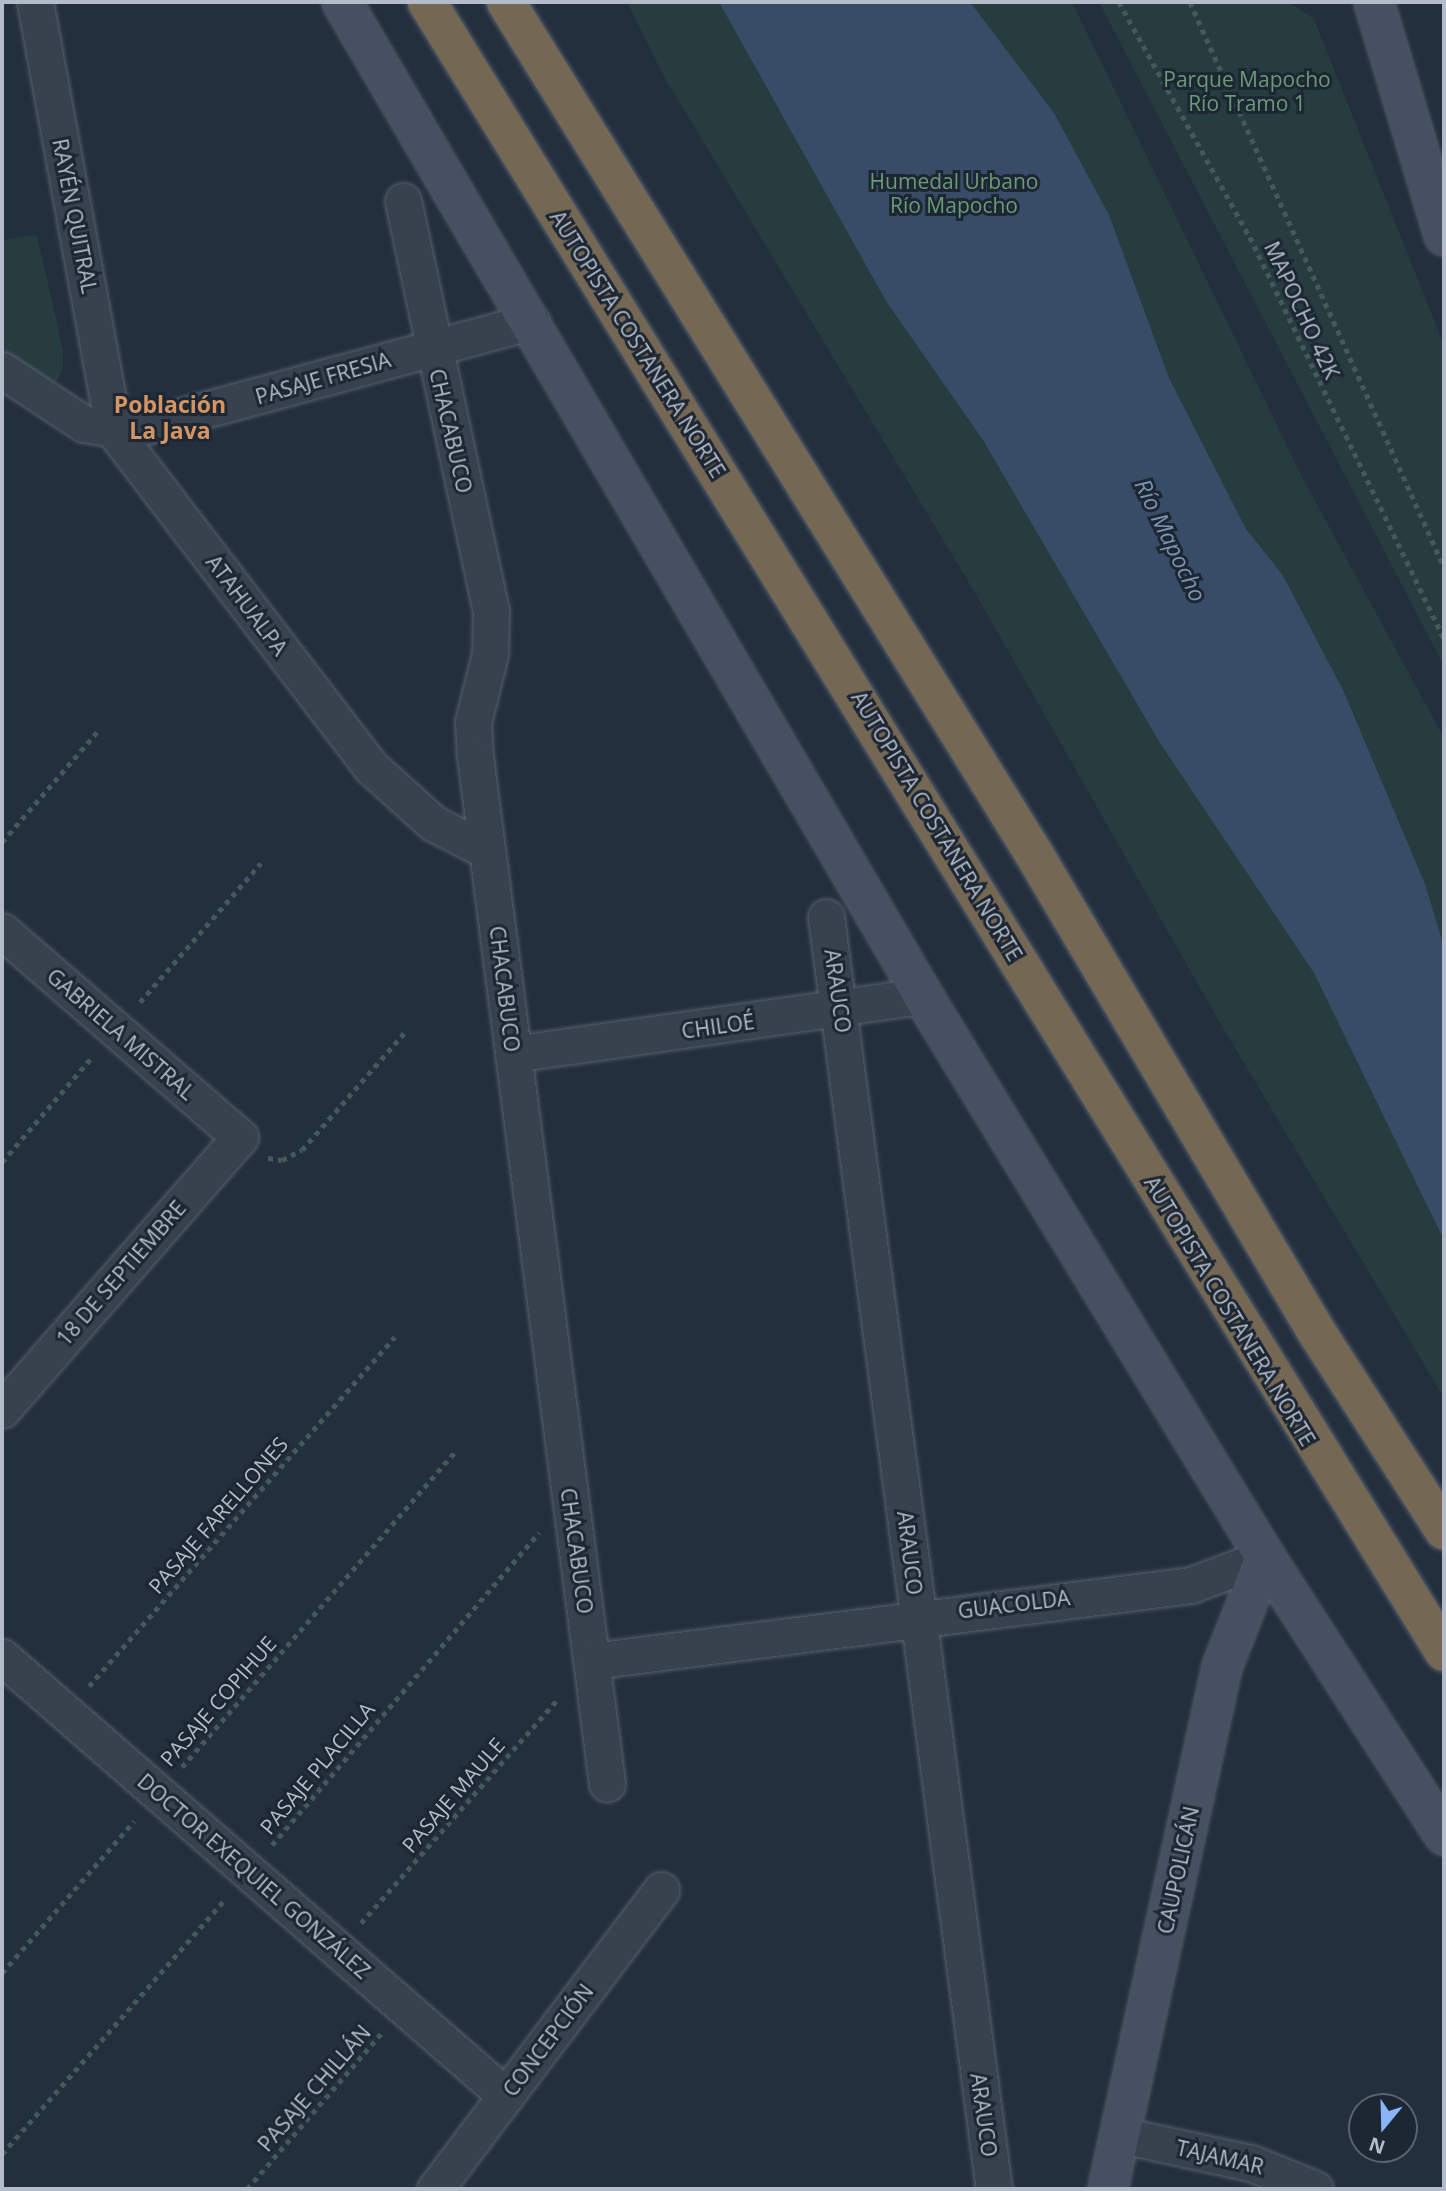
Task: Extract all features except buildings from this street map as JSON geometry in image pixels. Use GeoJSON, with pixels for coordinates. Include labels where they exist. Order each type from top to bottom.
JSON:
{"type":"FeatureCollection","features":[{"type":"Feature","properties":{"kind":"highway","name":"AUTOPISTA COSTANERA NORTE"},"geometry":{"type":"LineString","coordinates":[[427,2],[1444,1652]]}},
{"type":"Feature","properties":{"kind":"highway"},"geometry":{"type":"LineString","coordinates":[[506,2],[1034,854],[1316,1331],[1444,1530]]}},
{"type":"Feature","properties":{"kind":"street","name":"RAYÉN QUITRAL"},"geometry":{"type":"LineString","coordinates":[[35,2],[114,431]]}},
{"type":"Feature","properties":{"kind":"street"},"geometry":{"type":"LineString","coordinates":[[342,2],[531,321],[923,996],[1265,1557],[1444,1835]]}},
{"type":"Feature","properties":{"kind":"street"},"geometry":{"type":"LineString","coordinates":[[1374,2],[1431,161],[1444,236]]}},
{"type":"Feature","properties":{"kind":"street","name":"CHACABUCO"},"geometry":{"type":"LineString","coordinates":[[402,201],[493,625],[473,722],[487,851],[607,1784]]}},
{"type":"Feature","properties":{"kind":"street","name":"PASAJE FRESIA"},"geometry":{"type":"LineString","coordinates":[[114,431],[531,321]]}},
{"type":"Feature","properties":{"kind":"street"},"geometry":{"type":"LineString","coordinates":[[2,370],[84,424],[114,431]]}},
{"type":"Feature","properties":{"kind":"street","name":"ATAHUALPA"},"geometry":{"type":"LineString","coordinates":[[114,431],[371,767],[433,823],[487,851]]}},
{"type":"Feature","properties":{"kind":"street","name":"ARAUCO"},"geometry":{"type":"LineString","coordinates":[[827,917],[993,2189]]}},
{"type":"Feature","properties":{"kind":"street","name":"GABRIELA MISTRAL"},"geometry":{"type":"LineString","coordinates":[[2,931],[240,1137]]}},
{"type":"Feature","properties":{"kind":"street","name":"CHILOÉ"},"geometry":{"type":"LineString","coordinates":[[513,1054],[923,996]]}},
{"type":"Feature","properties":{"kind":"street","name":"18 DE SEPTIEMBRE"},"geometry":{"type":"LineString","coordinates":[[2,1410],[240,1137]]}},
{"type":"Feature","properties":{"kind":"street","name":"GUACOLDA"},"geometry":{"type":"LineString","coordinates":[[592,1661],[918,1616],[1191,1585],[1265,1557]]}},
{"type":"Feature","properties":{"kind":"street","name":"CAUPOLICÁN"},"geometry":{"type":"LineString","coordinates":[[1108,2189],[1222,1667],[1265,1557]]}},
{"type":"Feature","properties":{"kind":"street","name":"DOCTOR EXEQUIEL GONZÁLEZ"},"geometry":{"type":"LineString","coordinates":[[2,1657],[506,2096]]}},
{"type":"Feature","properties":{"kind":"street","name":"CONCEPCIÓN"},"geometry":{"type":"LineString","coordinates":[[435,2189],[661,1890]]}},
{"type":"Feature","properties":{"kind":"street","name":"TAJAMAR"},"geometry":{"type":"LineString","coordinates":[[1121,2135],[1251,2163],[1315,2189]]}},
{"type":"Feature","properties":{"kind":"path","name":"MAPOCHO 42K"},"geometry":{"type":"LineString","coordinates":[[1119,2],[1250,237],[1444,639]]}},
{"type":"Feature","properties":{"kind":"path"},"geometry":{"type":"LineString","coordinates":[[1190,2],[1444,567]]}},
{"type":"Feature","properties":{"kind":"path"},"geometry":{"type":"LineString","coordinates":[[2,842],[97,732]]}},
{"type":"Feature","properties":{"kind":"path"},"geometry":{"type":"LineString","coordinates":[[240,1137],[266,1157],[294,1157],[404,1033]]}},
{"type":"Feature","properties":{"kind":"path","name":"PASAJE FARELLONES"},"geometry":{"type":"LineString","coordinates":[[66,1713],[395,1337]]}},
{"type":"Feature","properties":{"kind":"path","name":"PASAJE COPIHUE"},"geometry":{"type":"LineString","coordinates":[[2,1973],[457,1451]]}},
{"type":"Feature","properties":{"kind":"path","name":"PASAJE PLACILLA"},"geometry":{"type":"LineString","coordinates":[[2,2154],[249,1872],[570,1496]]}},
{"type":"Feature","properties":{"kind":"path","name":"PASAJE MAULE"},"geometry":{"type":"LineString","coordinates":[[338,1949],[592,1661]]}},
{"type":"Feature","properties":{"kind":"path","name":"PASAJE CHILLÁN"},"geometry":{"type":"LineString","coordinates":[[247,2189],[404,2007]]}},
{"type":"Feature","properties":{"kind":"green space","name":"Humedal Urbano Río Mapocho"},"geometry":{"type":"Polygon","coordinates":[[[627,2],[1072,2],[1301,475],[1444,738],[1444,1398],[1216,1016],[977,596],[663,75],[627,2]]]}},
{"type":"Feature","properties":{"kind":"green space","name":"Parque Mapocho Río Tramo 1"},"geometry":{"type":"Polygon","coordinates":[[[1099,2],[1289,2],[1314,19],[1444,345],[1444,666],[1099,2]]]}},
{"type":"Feature","properties":{"kind":"green space"},"geometry":{"type":"Polygon","coordinates":[[[37,235],[63,350],[63,369],[53,387],[2,356],[2,240],[37,235]]]}},
{"type":"Feature","properties":{"kind":"water","name":"Río Mapocho"},"geometry":{"type":"Polygon","coordinates":[[[719,2],[970,2],[1054,113],[1109,215],[1169,378],[1246,529],[1282,574],[1343,690],[1425,884],[1444,947],[1444,1240],[1314,973],[1160,743],[983,440],[886,301],[719,2]]]}},
{"type":"Feature","properties":{"kind":"district","name":"Población La Java"},"geometry":{"type":"Point","coordinates":[170,417]}}]}
